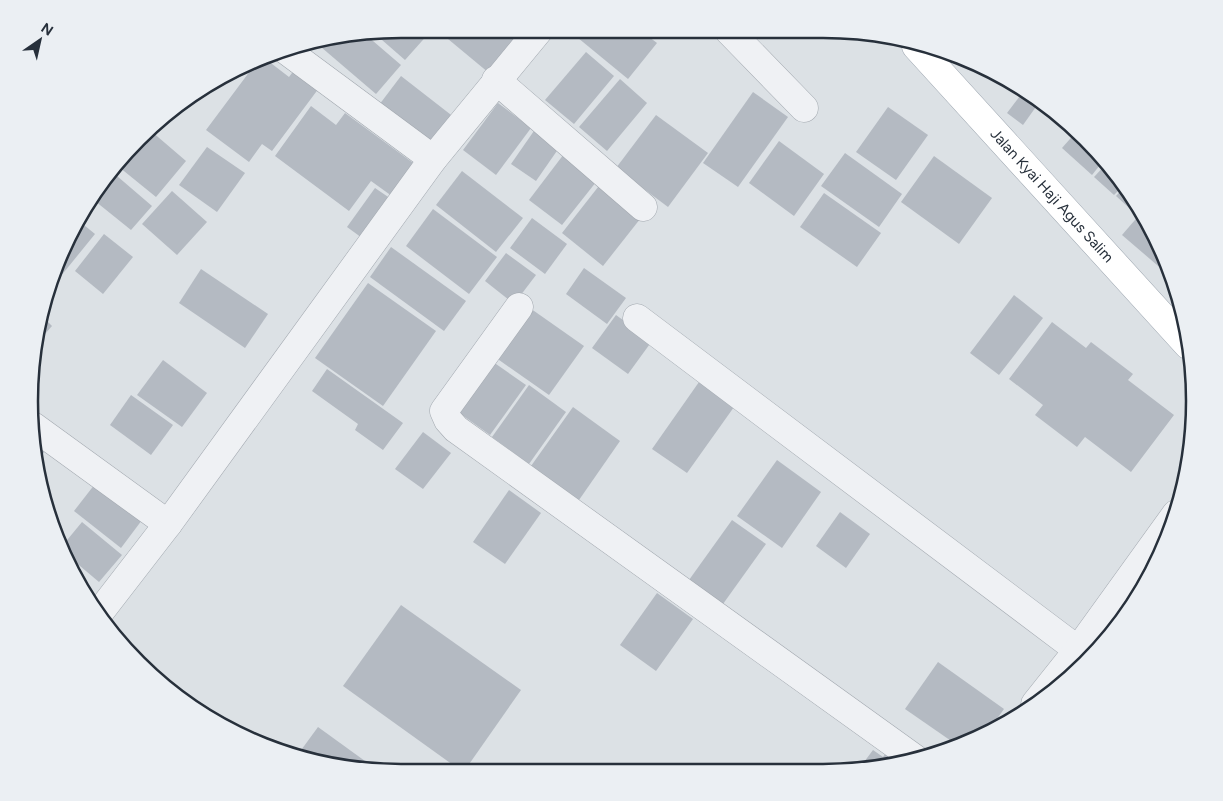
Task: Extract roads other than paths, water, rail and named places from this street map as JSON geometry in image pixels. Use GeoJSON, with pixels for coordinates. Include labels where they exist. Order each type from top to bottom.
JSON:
{"type":"FeatureCollection","features":[{"type":"Feature","properties":{"kind":"main road","name":"Jalan Kyai Haji Agus Salim"},"geometry":{"type":"LineString","coordinates":[[921,52],[1180,336]]}},
{"type":"Feature","properties":{"kind":"street"},"geometry":{"type":"LineString","coordinates":[[103,608],[168,524],[433,159],[532,38]]}},
{"type":"Feature","properties":{"kind":"street"},"geometry":{"type":"LineString","coordinates":[[736,38],[804,108]]}},
{"type":"Feature","properties":{"kind":"street"},"geometry":{"type":"LineString","coordinates":[[295,54],[433,159]]}},
{"type":"Feature","properties":{"kind":"street"},"geometry":{"type":"LineString","coordinates":[[496,80],[643,207]]}},
{"type":"Feature","properties":{"kind":"street"},"geometry":{"type":"LineString","coordinates":[[519,307],[444,411],[448,420],[456,429],[908,753]]}},
{"type":"Feature","properties":{"kind":"street"},"geometry":{"type":"LineString","coordinates":[[637,318],[1078,650]]}},
{"type":"Feature","properties":{"kind":"street"},"geometry":{"type":"LineString","coordinates":[[39,430],[168,524]]}},
{"type":"Feature","properties":{"kind":"street"},"geometry":{"type":"LineString","coordinates":[[1054,679],[1078,650],[1117,611],[1150,557]]}}]}
